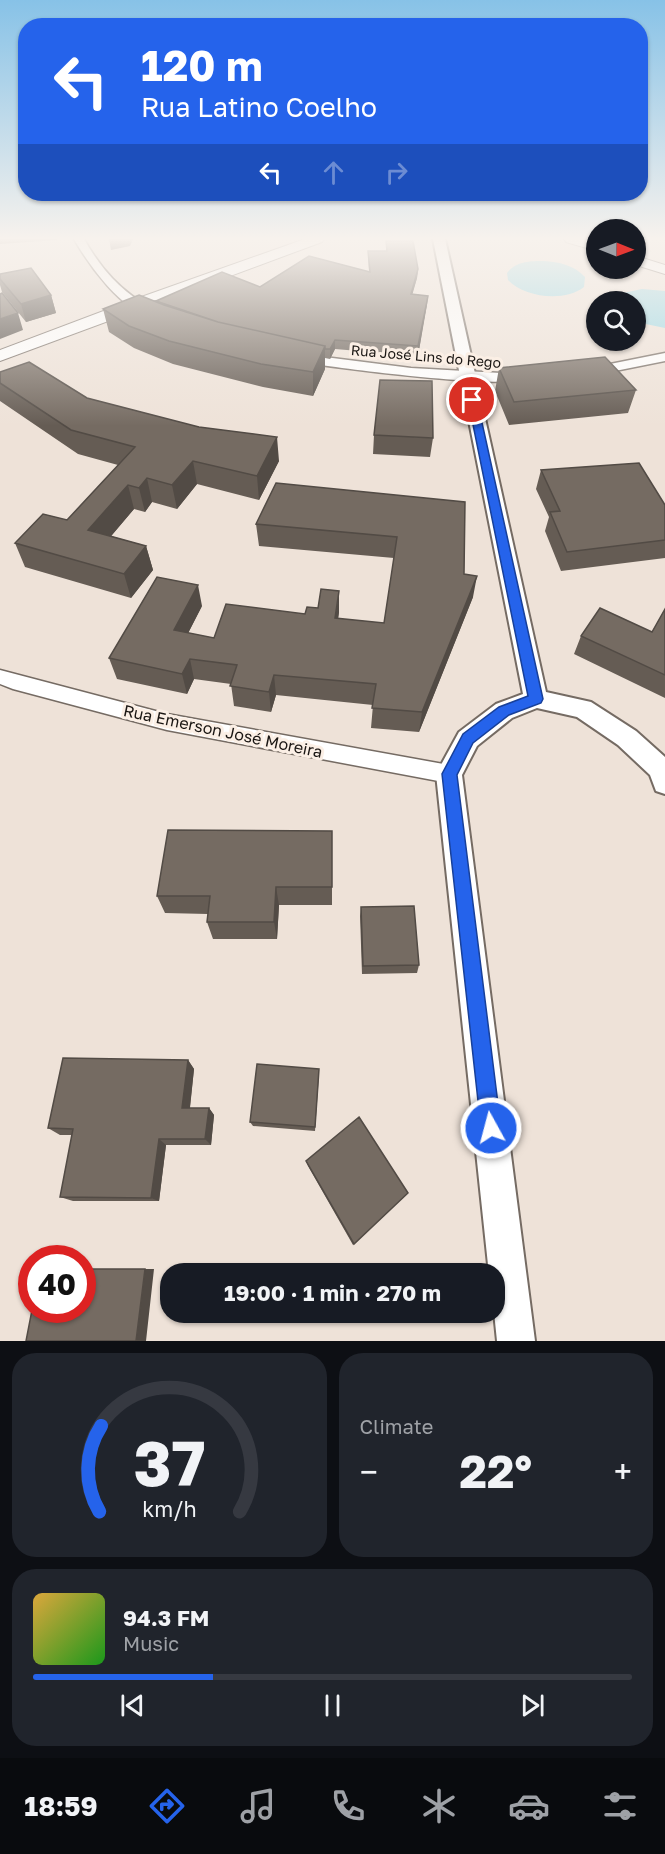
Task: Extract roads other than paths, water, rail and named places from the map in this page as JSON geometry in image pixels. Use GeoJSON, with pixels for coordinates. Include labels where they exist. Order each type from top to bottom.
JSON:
{"type":"FeatureCollection","features":[{"type":"Feature","properties":{"kind":"main road"},"geometry":{"type":"LineString","coordinates":[[0,356],[142,302]]}},
{"type":"Feature","properties":{"kind":"street"},"geometry":{"type":"LineString","coordinates":[[132,302],[163,317]]}},
{"type":"Feature","properties":{"kind":"street"},"geometry":{"type":"LineString","coordinates":[[452,302],[536,699]]}},
{"type":"Feature","properties":{"kind":"street","name":"Rua José Lins do Rego"},"geometry":{"type":"LineString","coordinates":[[286,355],[366,369],[468,377],[531,378]]}},
{"type":"Feature","properties":{"kind":"street"},"geometry":{"type":"LineString","coordinates":[[573,374],[665,357]]}},
{"type":"Feature","properties":{"kind":"street","name":"Rua Emerson José Moreira"},"geometry":{"type":"LineString","coordinates":[[0,677],[19,684],[167,722],[449,774]]}},
{"type":"Feature","properties":{"kind":"street"},"geometry":{"type":"LineString","coordinates":[[516,1341],[449,774],[468,739],[504,711],[536,699],[583,709],[627,738],[664,773]]}},
{"type":"Feature","properties":{"kind":"water"},"geometry":{"type":"Polygon","coordinates":[[[646,302],[665,302],[665,328],[646,324],[646,302]]]}}]}
